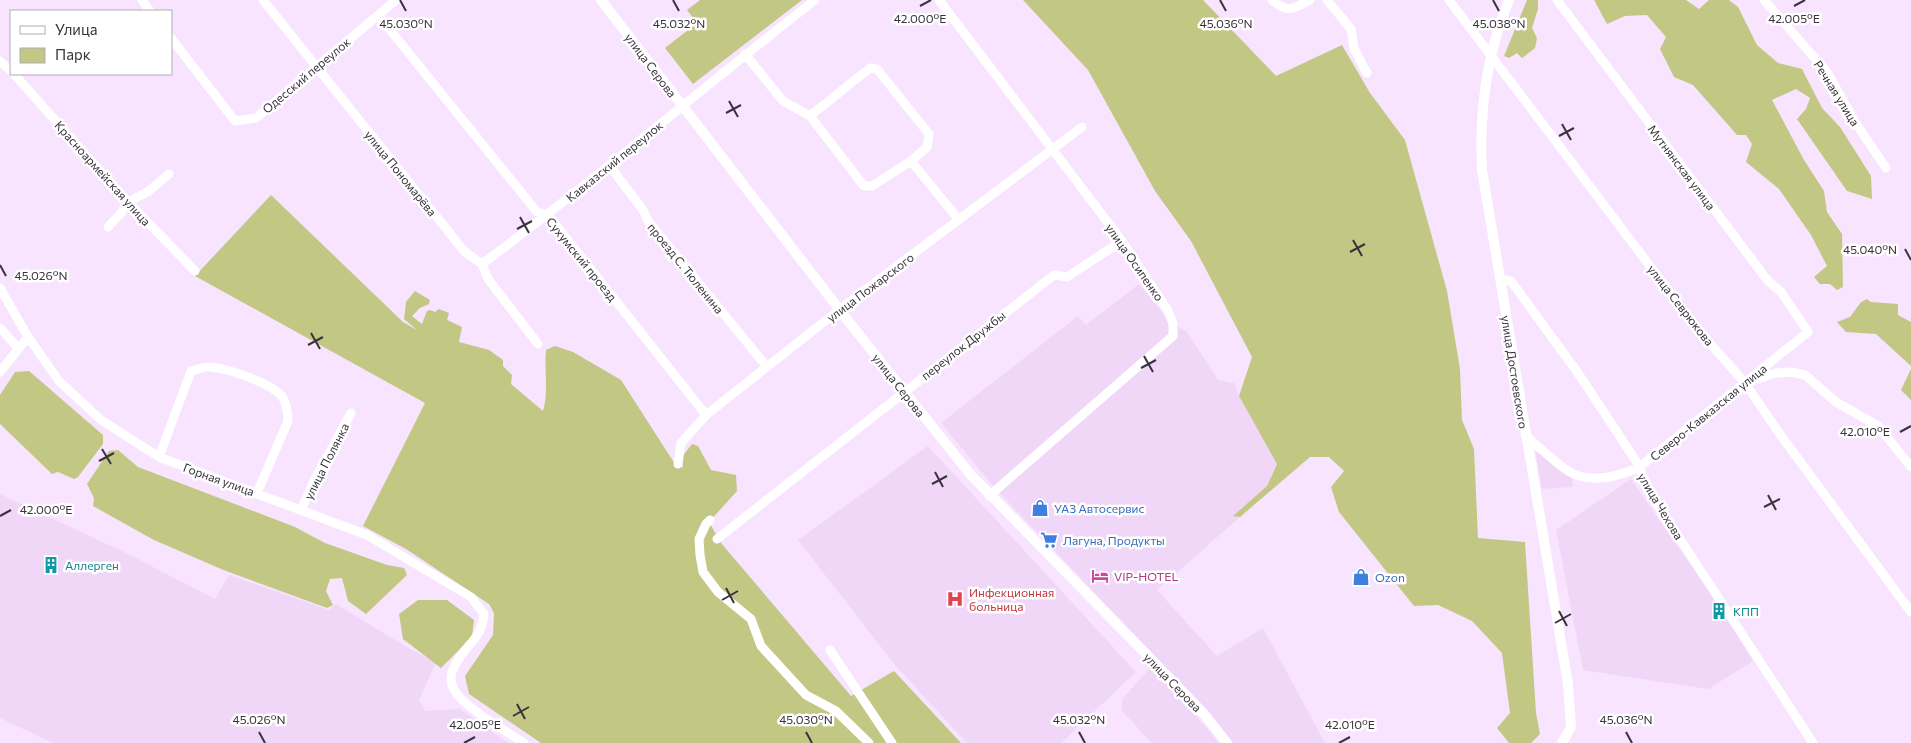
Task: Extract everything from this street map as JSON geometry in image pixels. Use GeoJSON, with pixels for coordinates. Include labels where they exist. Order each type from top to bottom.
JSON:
{"type":"FeatureCollection","features":[{"type":"Feature","properties":{"kind":"main road","name":"улица Серова"},"geometry":{"type":"LineString","coordinates":[[601,0],[904,392],[989,496],[1152,659],[1204,714],[1227,743]]}},
{"type":"Feature","properties":{"kind":"main road","name":"улица Достоевского"},"geometry":{"type":"LineString","coordinates":[[1509,0],[1490,55],[1483,108],[1482,152],[1486,201],[1568,684],[1571,727],[1562,743]]}},
{"type":"Feature","properties":{"kind":"street","name":"улица Пономарёва"},"geometry":{"type":"LineString","coordinates":[[263,0],[464,251],[482,264],[488,279],[538,344]]}},
{"type":"Feature","properties":{"kind":"street","name":"Одесский переулок"},"geometry":{"type":"LineString","coordinates":[[172,39],[235,121],[256,118],[396,0]]}},
{"type":"Feature","properties":{"kind":"street","name":"Кавказский переулок"},"geometry":{"type":"LineString","coordinates":[[482,264],[548,215],[814,0]]}},
{"type":"Feature","properties":{"kind":"street","name":"улица Осипенко"},"geometry":{"type":"LineString","coordinates":[[939,0],[1122,241],[1167,309],[1173,323],[1173,336],[989,496]]}},
{"type":"Feature","properties":{"kind":"street"},"geometry":{"type":"LineString","coordinates":[[1272,0],[1282,8],[1290,10],[1310,0]]}},
{"type":"Feature","properties":{"kind":"street"},"geometry":{"type":"LineString","coordinates":[[1327,0],[1351,29],[1354,48],[1367,73]]}},
{"type":"Feature","properties":{"kind":"street","name":"улица Севрюкова"},"geometry":{"type":"LineString","coordinates":[[1449,0],[1699,330],[1745,383],[1841,519],[1911,612]]}},
{"type":"Feature","properties":{"kind":"street","name":"Мутнянская улица"},"geometry":{"type":"LineString","coordinates":[[1558,0],[1768,282],[1781,292],[1808,332]]}},
{"type":"Feature","properties":{"kind":"street","name":"Речная улица"},"geometry":{"type":"LineString","coordinates":[[1764,0],[1827,72],[1855,122],[1886,168]]}},
{"type":"Feature","properties":{"kind":"street","name":"Сухумский проезд"},"geometry":{"type":"LineString","coordinates":[[378,15],[537,212],[548,215],[706,415]]}},
{"type":"Feature","properties":{"kind":"street"},"geometry":{"type":"LineString","coordinates":[[745,54],[783,101],[810,116],[864,186],[872,186],[910,161],[927,147],[929,134],[877,69],[870,68],[810,116]]}},
{"type":"Feature","properties":{"kind":"street","name":"Красноармейская улица"},"geometry":{"type":"LineString","coordinates":[[0,60],[10,70]]}},
{"type":"Feature","properties":{"kind":"street","name":"Красноармейская улица"},"geometry":{"type":"LineString","coordinates":[[15,75],[128,202],[195,271]]}},
{"type":"Feature","properties":{"kind":"street","name":"улица Пожарского"},"geometry":{"type":"LineString","coordinates":[[678,464],[682,443],[706,415],[840,310],[1082,127]]}},
{"type":"Feature","properties":{"kind":"street"},"geometry":{"type":"LineString","coordinates":[[910,161],[959,220]]}},
{"type":"Feature","properties":{"kind":"street","name":"проезд С. Тюленина"},"geometry":{"type":"LineString","coordinates":[[609,165],[643,210],[648,221],[767,367]]}},
{"type":"Feature","properties":{"kind":"street"},"geometry":{"type":"LineString","coordinates":[[108,226],[122,212],[128,202],[149,191],[169,174]]}},
{"type":"Feature","properties":{"kind":"street","name":"переулок Дружбы"},"geometry":{"type":"LineString","coordinates":[[717,540],[1054,275],[1067,277],[1122,241]]}},
{"type":"Feature","properties":{"kind":"street","name":"улица Чехова"},"geometry":{"type":"LineString","coordinates":[[1500,279],[1511,282],[1578,373],[1636,461],[1652,496],[1813,743]]}},
{"type":"Feature","properties":{"kind":"street","name":"Горная улица"},"geometry":{"type":"LineString","coordinates":[[0,288],[28,337],[59,381],[101,420],[159,457],[367,535],[471,597],[484,614],[482,629],[458,660],[451,674],[452,687],[463,700],[524,743]]}},
{"type":"Feature","properties":{"kind":"street"},"geometry":{"type":"LineString","coordinates":[[0,328],[18,348]]}},
{"type":"Feature","properties":{"kind":"street","name":"Северо-Кавказская улица"},"geometry":{"type":"LineString","coordinates":[[1525,435],[1573,474],[1594,478],[1618,476],[1638,468],[1808,332]]}},
{"type":"Feature","properties":{"kind":"street"},"geometry":{"type":"LineString","coordinates":[[0,372],[28,337]]}},
{"type":"Feature","properties":{"kind":"street"},"geometry":{"type":"LineString","coordinates":[[159,457],[191,371],[208,366],[239,374],[270,388],[282,396],[288,416],[288,421],[257,493]]}},
{"type":"Feature","properties":{"kind":"street"},"geometry":{"type":"LineString","coordinates":[[1745,383],[1776,373],[1792,372],[1805,375],[1836,402],[1878,426],[1911,467]]}},
{"type":"Feature","properties":{"kind":"street","name":"улица Полянка"},"geometry":{"type":"LineString","coordinates":[[301,510],[350,413]]}},
{"type":"Feature","properties":{"kind":"street"},"geometry":{"type":"LineString","coordinates":[[710,520],[699,539],[703,572],[718,592],[750,619],[761,646],[806,694],[836,710],[869,743]]}},
{"type":"Feature","properties":{"kind":"street"},"geometry":{"type":"LineString","coordinates":[[830,650],[892,743]]}},
{"type":"Feature","properties":{"kind":"shaded area"},"geometry":{"type":"Polygon","coordinates":[[[1139,284],[1170,322],[1187,332],[1218,380],[1234,383],[1239,396],[1277,463],[1267,486],[1234,515],[1240,517],[1157,590],[1217,656],[1263,628],[1325,743],[1233,743],[1205,709],[993,486],[941,423],[1078,316],[1086,325],[1139,284]]]}},
{"type":"Feature","properties":{"kind":"shaded area","name":"Инфекционная больница"},"geometry":{"type":"Polygon","coordinates":[[[928,446],[1136,672],[1061,743],[967,743],[895,665],[798,540],[928,446]]]}},
{"type":"Feature","properties":{"kind":"shaded area"},"geometry":{"type":"Polygon","coordinates":[[[1541,452],[1572,478],[1573,487],[1542,489],[1536,454],[1541,452]]]}},
{"type":"Feature","properties":{"kind":"shaded area"},"geometry":{"type":"Polygon","coordinates":[[[1631,479],[1720,607],[1753,661],[1708,689],[1583,670],[1556,530],[1631,479]]]}},
{"type":"Feature","properties":{"kind":"shaded area","name":"Аллерген"},"geometry":{"type":"Polygon","coordinates":[[[0,494],[126,553],[215,599],[229,575],[329,610],[336,604],[410,649],[436,662],[419,700],[425,711],[460,709],[508,743],[53,743],[0,718],[0,494]]]}},
{"type":"Feature","properties":{"kind":"shaded area"},"geometry":{"type":"Polygon","coordinates":[[[1152,666],[1218,743],[1152,743],[1122,711],[1122,699],[1152,666]]]}},
{"type":"Feature","properties":{"kind":"green space"},"geometry":{"type":"Polygon","coordinates":[[[700,0],[802,0],[693,84],[665,48],[697,23],[687,10],[700,0]]]}},
{"type":"Feature","properties":{"kind":"green space"},"geometry":{"type":"Polygon","coordinates":[[[1023,0],[1203,0],[1276,76],[1342,45],[1370,93],[1405,140],[1447,291],[1460,369],[1462,420],[1474,449],[1478,538],[1525,542],[1536,713],[1540,734],[1531,743],[1509,743],[1497,728],[1510,713],[1502,653],[1472,621],[1438,605],[1414,606],[1339,512],[1331,487],[1344,471],[1329,457],[1310,457],[1240,517],[1233,516],[1267,486],[1277,464],[1239,396],[1252,357],[1191,241],[1155,191],[1088,70],[1023,0]]]}},
{"type":"Feature","properties":{"kind":"green space"},"geometry":{"type":"Polygon","coordinates":[[[1527,0],[1538,0],[1538,9],[1532,28],[1537,38],[1535,48],[1522,58],[1517,53],[1509,58],[1504,56],[1527,0]]]}},
{"type":"Feature","properties":{"kind":"green space"},"geometry":{"type":"Polygon","coordinates":[[[1594,0],[1686,0],[1699,9],[1709,0],[1729,0],[1738,7],[1757,45],[1778,63],[1802,69],[1822,108],[1840,127],[1871,176],[1872,199],[1847,191],[1797,119],[1806,109],[1810,98],[1796,89],[1772,100],[1804,160],[1824,191],[1827,212],[1842,234],[1843,287],[1837,290],[1830,284],[1820,284],[1814,277],[1827,266],[1811,235],[1779,189],[1746,162],[1752,144],[1746,135],[1737,135],[1693,85],[1674,77],[1660,49],[1666,37],[1647,15],[1625,16],[1607,24],[1594,0]]]}},
{"type":"Feature","properties":{"kind":"green space"},"geometry":{"type":"Polygon","coordinates":[[[271,195],[403,322],[417,330],[404,319],[406,302],[415,291],[430,300],[429,304],[420,308],[412,316],[422,324],[427,311],[435,312],[439,309],[449,313],[447,320],[462,327],[459,342],[489,350],[503,360],[503,366],[512,375],[511,384],[543,411],[546,396],[546,350],[555,346],[573,352],[621,380],[675,464],[683,468],[681,458],[692,444],[698,446],[711,470],[736,475],[737,491],[709,522],[721,543],[851,696],[894,671],[961,743],[541,743],[469,694],[465,676],[493,635],[494,613],[489,604],[406,549],[363,526],[425,403],[195,276],[271,195]]]}},
{"type":"Feature","properties":{"kind":"green space"},"geometry":{"type":"Polygon","coordinates":[[[1867,299],[1871,302],[1898,304],[1898,315],[1911,322],[1911,366],[1876,334],[1846,332],[1837,322],[1850,317],[1861,302],[1867,299]]]}},
{"type":"Feature","properties":{"kind":"green space"},"geometry":{"type":"Polygon","coordinates":[[[1911,369],[1911,400],[1901,390],[1911,369]]]}},
{"type":"Feature","properties":{"kind":"green space"},"geometry":{"type":"Polygon","coordinates":[[[29,371],[103,435],[103,444],[78,477],[74,479],[58,472],[52,474],[0,424],[0,395],[15,372],[29,371]]]}},
{"type":"Feature","properties":{"kind":"green space"},"geometry":{"type":"Polygon","coordinates":[[[118,450],[138,467],[295,527],[325,543],[387,565],[404,568],[407,575],[366,614],[348,601],[342,578],[330,579],[326,591],[333,605],[327,608],[221,569],[154,540],[93,506],[94,498],[87,484],[109,451],[118,450]]]}},
{"type":"Feature","properties":{"kind":"green space"},"geometry":{"type":"Polygon","coordinates":[[[418,600],[447,600],[474,620],[472,637],[441,668],[403,639],[399,614],[418,600]]]}},
{"type":"Feature","properties":{"kind":"place","name":"УАЗ Автосервис"},"geometry":{"type":"Point","coordinates":[1040,508]}},
{"type":"Feature","properties":{"kind":"place","name":"Лагуна, Продукты"},"geometry":{"type":"Point","coordinates":[1049,540]}},
{"type":"Feature","properties":{"kind":"place","name":"Аллерген"},"geometry":{"type":"Point","coordinates":[51,565]}},
{"type":"Feature","properties":{"kind":"place","name":"VIP-HOTEL"},"geometry":{"type":"Point","coordinates":[1100,576]}},
{"type":"Feature","properties":{"kind":"place","name":"Ozon"},"geometry":{"type":"Point","coordinates":[1361,577]}},
{"type":"Feature","properties":{"kind":"place","name":"Инфекционная больница"},"geometry":{"type":"Point","coordinates":[955,599]}},
{"type":"Feature","properties":{"kind":"place","name":"КПП"},"geometry":{"type":"Point","coordinates":[1719,611]}}]}
